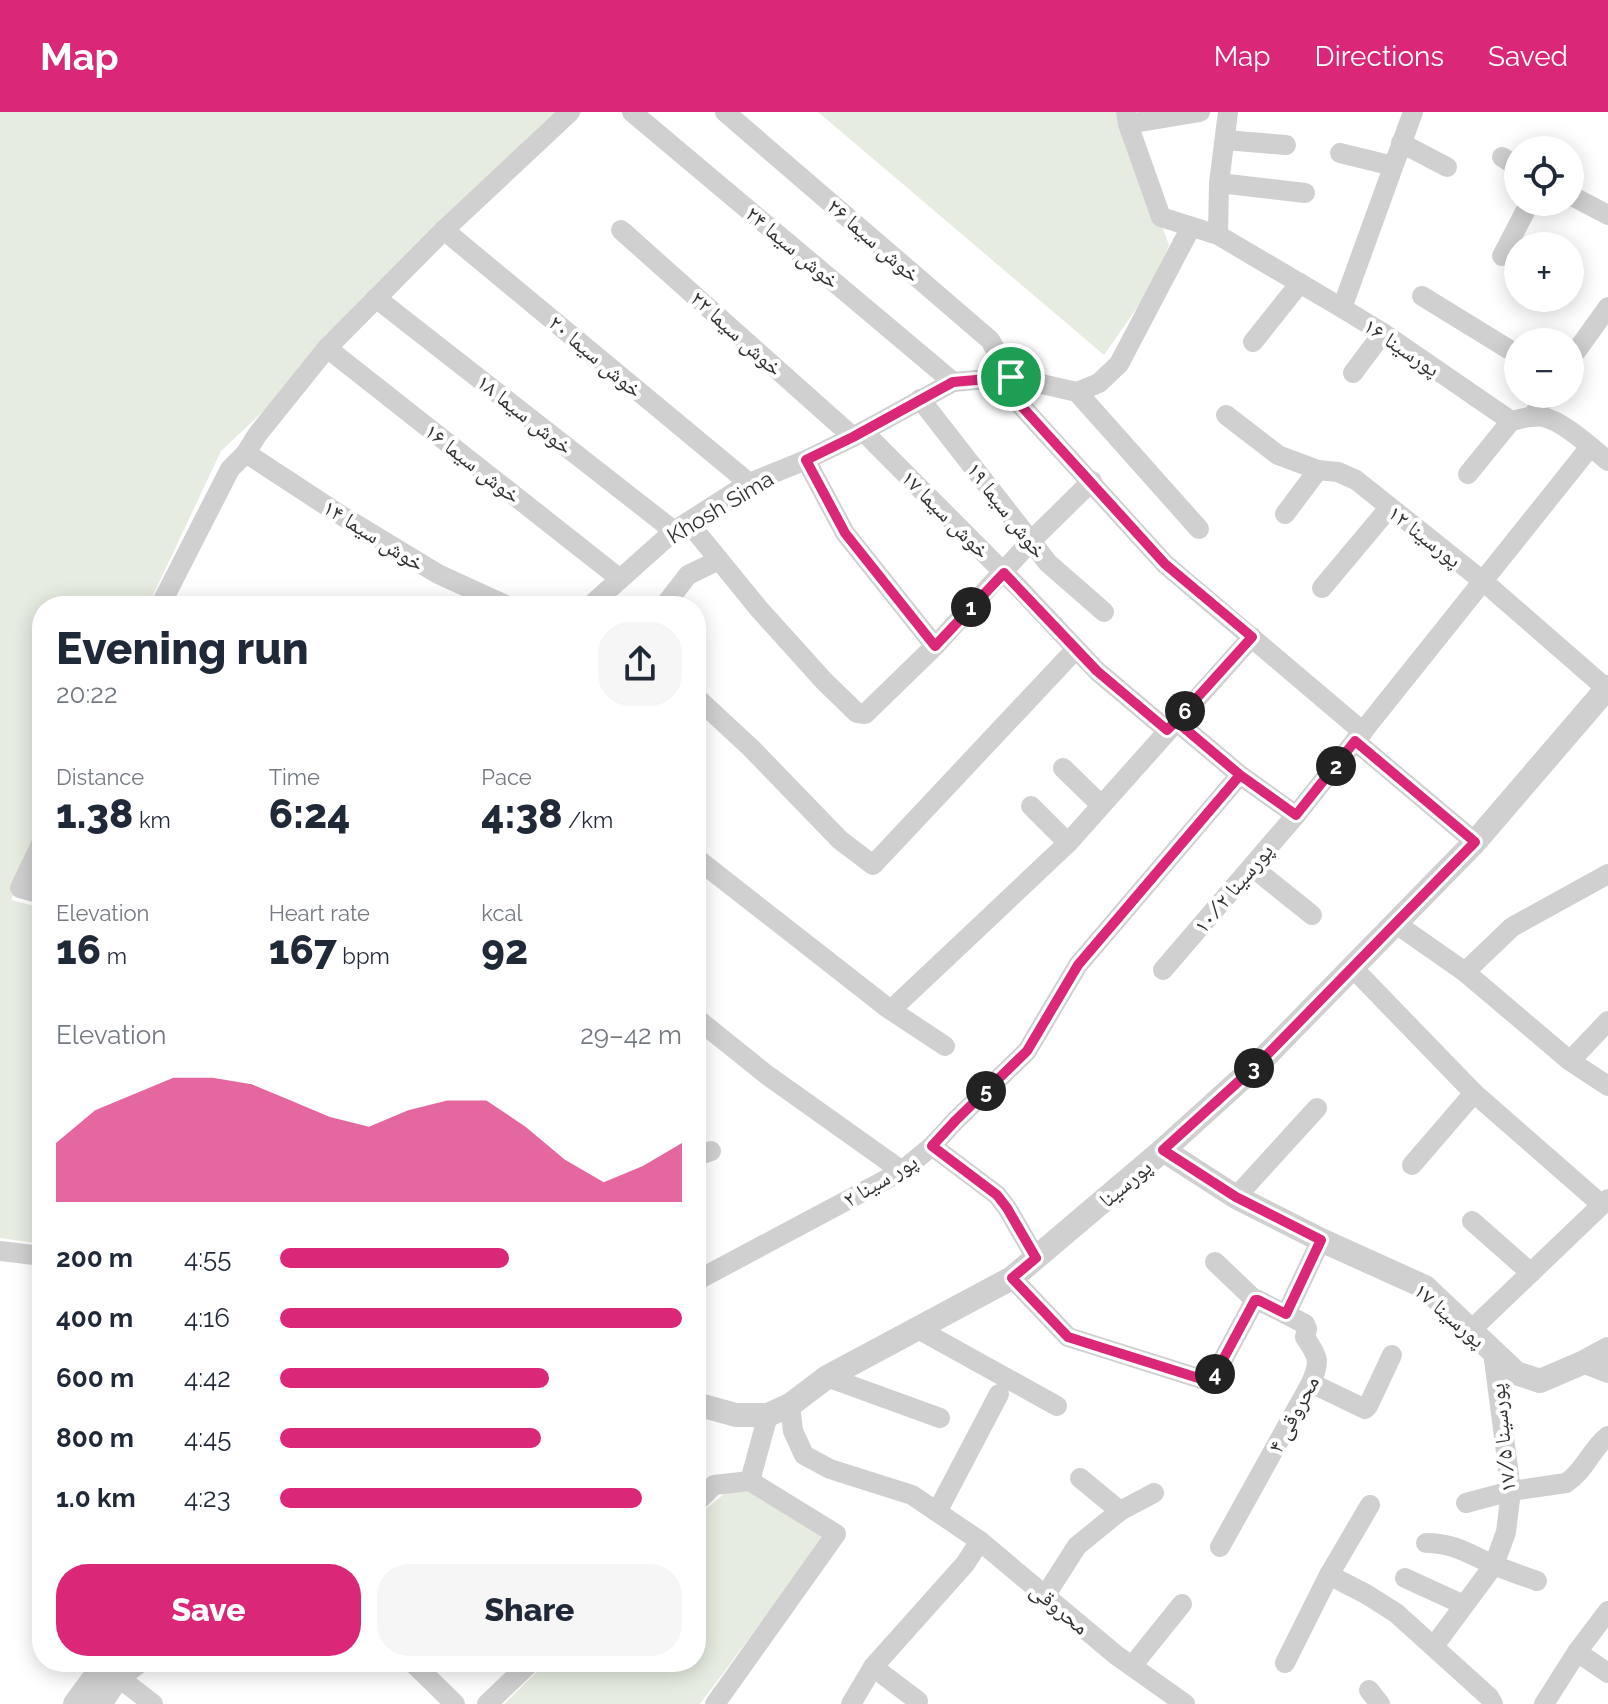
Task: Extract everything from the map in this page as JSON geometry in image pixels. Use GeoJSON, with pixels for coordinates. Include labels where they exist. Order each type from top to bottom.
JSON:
{"type":"FeatureCollection","features":[{"type":"Feature","properties":{"kind":"street"},"geometry":{"type":"LineString","coordinates":[[165,596],[230,469],[246,453],[327,348],[444,230],[570,112]]}},
{"type":"Feature","properties":{"kind":"street","name":"خوش سیما ۲۴"},"geometry":{"type":"LineString","coordinates":[[632,112],[953,382]]}},
{"type":"Feature","properties":{"kind":"street","name":"خوش سیما ۲۶"},"geometry":{"type":"LineString","coordinates":[[725,112],[990,340],[1011,377],[1015,399],[1165,564],[1252,637],[1475,842]]}},
{"type":"Feature","properties":{"kind":"street"},"geometry":{"type":"LineString","coordinates":[[1127,118],[1200,112]]}},
{"type":"Feature","properties":{"kind":"street"},"geometry":{"type":"LineString","coordinates":[[1218,235],[1219,183],[1228,112]]}},
{"type":"Feature","properties":{"kind":"street"},"geometry":{"type":"LineString","coordinates":[[1342,308],[1413,112]]}},
{"type":"Feature","properties":{"kind":"street","name":"پورسینا ۱۶"},"geometry":{"type":"LineString","coordinates":[[1127,118],[1161,217],[1218,235],[1383,333],[1511,421]]}},
{"type":"Feature","properties":{"kind":"street"},"geometry":{"type":"LineString","coordinates":[[1225,140],[1286,145]]}},
{"type":"Feature","properties":{"kind":"street"},"geometry":{"type":"LineString","coordinates":[[1401,143],[1447,167]]}},
{"type":"Feature","properties":{"kind":"street"},"geometry":{"type":"LineString","coordinates":[[1340,153],[1393,166]]}},
{"type":"Feature","properties":{"kind":"street"},"geometry":{"type":"LineString","coordinates":[[1219,183],[1305,193]]}},
{"type":"Feature","properties":{"kind":"street"},"geometry":{"type":"LineString","coordinates":[[1584,202],[1608,215]]}},
{"type":"Feature","properties":{"kind":"street"},"geometry":{"type":"LineString","coordinates":[[1502,256],[1523,216]]}},
{"type":"Feature","properties":{"kind":"street"},"geometry":{"type":"LineString","coordinates":[[1191,227],[1119,364],[1099,383],[1077,392],[1199,529]]}},
{"type":"Feature","properties":{"kind":"street","name":"خوش سیما ۲۰"},"geometry":{"type":"LineString","coordinates":[[444,230],[749,483]]}},
{"type":"Feature","properties":{"kind":"street","name":"خوش سیما ۲۲"},"geometry":{"type":"LineString","coordinates":[[621,230],[858,434]]}},
{"type":"Feature","properties":{"kind":"street"},"geometry":{"type":"LineString","coordinates":[[1253,342],[1300,283]]}},
{"type":"Feature","properties":{"kind":"street"},"geometry":{"type":"LineString","coordinates":[[1422,296],[1504,346]]}},
{"type":"Feature","properties":{"kind":"street","name":"خوش سیما ۱۸"},"geometry":{"type":"LineString","coordinates":[[376,298],[681,526],[719,560],[759,609],[857,713],[865,714],[935,646]]}},
{"type":"Feature","properties":{"kind":"street"},"geometry":{"type":"LineString","coordinates":[[1584,340],[1608,307]]}},
{"type":"Feature","properties":{"kind":"street"},"geometry":{"type":"LineString","coordinates":[[1353,373],[1383,333]]}},
{"type":"Feature","properties":{"kind":"street","name":"خوش سیما ۱۶"},"geometry":{"type":"LineString","coordinates":[[327,348],[619,578]]}},
{"type":"Feature","properties":{"kind":"street","name":"Khosh Sima"},"geometry":{"type":"LineString","coordinates":[[600,596],[681,526],[749,483],[806,460],[953,382],[1011,377],[1077,392]]}},
{"type":"Feature","properties":{"kind":"street","name":"خوش سیما ۱۹"},"geometry":{"type":"LineString","coordinates":[[920,399],[1048,563],[1104,612]]}},
{"type":"Feature","properties":{"kind":"street"},"geometry":{"type":"LineString","coordinates":[[1532,417],[1538,408]]}},
{"type":"Feature","properties":{"kind":"street","name":"پورسینا ۱۲"},"geometry":{"type":"LineString","coordinates":[[1226,415],[1278,455],[1356,480],[1484,582],[1608,689]]}},
{"type":"Feature","properties":{"kind":"street"},"geometry":{"type":"LineString","coordinates":[[1468,474],[1511,421],[1532,417],[1546,418],[1601,451]]}},
{"type":"Feature","properties":{"kind":"street","name":"خوش سیما ۱۷"},"geometry":{"type":"LineString","coordinates":[[858,434],[1004,573],[1097,671],[1296,815]]}},
{"type":"Feature","properties":{"kind":"street","name":"پورسینا ۱۰/۲"},"geometry":{"type":"LineString","coordinates":[[1163,970],[1296,815],[1484,582],[1601,451]]}},
{"type":"Feature","properties":{"kind":"street","name":"خوش سیما ۱۴"},"geometry":{"type":"LineString","coordinates":[[246,453],[438,574],[486,596]]}},
{"type":"Feature","properties":{"kind":"street"},"geometry":{"type":"LineString","coordinates":[[806,460],[845,533],[935,646],[1031,541],[1092,481]]}},
{"type":"Feature","properties":{"kind":"street"},"geometry":{"type":"LineString","coordinates":[[1285,514],[1318,470]]}},
{"type":"Feature","properties":{"kind":"street"},"geometry":{"type":"LineString","coordinates":[[1322,588],[1389,508]]}},
{"type":"Feature","properties":{"kind":"street"},"geometry":{"type":"LineString","coordinates":[[672,596],[688,575],[719,560]]}},
{"type":"Feature","properties":{"kind":"street"},"geometry":{"type":"LineString","coordinates":[[892,1009],[1068,843],[1252,637]]}},
{"type":"Feature","properties":{"kind":"street"},"geometry":{"type":"LineString","coordinates":[[706,706],[840,840],[873,865],[1076,649]]}},
{"type":"Feature","properties":{"kind":"street","name":"پورسینا"},"geometry":{"type":"LineString","coordinates":[[779,1410],[827,1377],[1012,1278],[1163,1150],[1259,1063],[1475,842],[1608,689]]}},
{"type":"Feature","properties":{"kind":"street"},"geometry":{"type":"LineString","coordinates":[[1063,768],[1101,805]]}},
{"type":"Feature","properties":{"kind":"street","name":"پور سینا ۲"},"geometry":{"type":"LineString","coordinates":[[706,1276],[902,1171],[932,1146],[1027,1051],[1078,965],[1240,775]]}},
{"type":"Feature","properties":{"kind":"street"},"geometry":{"type":"LineString","coordinates":[[1031,806],[1068,843]]}},
{"type":"Feature","properties":{"kind":"street"},"geometry":{"type":"LineString","coordinates":[[32,863],[20,888],[32,891]]}},
{"type":"Feature","properties":{"kind":"street"},"geometry":{"type":"LineString","coordinates":[[706,866],[817,954],[945,1046]]}},
{"type":"Feature","properties":{"kind":"street"},"geometry":{"type":"LineString","coordinates":[[1252,867],[1312,915]]}},
{"type":"Feature","properties":{"kind":"street"},"geometry":{"type":"LineString","coordinates":[[1465,972],[1512,927],[1608,874]]}},
{"type":"Feature","properties":{"kind":"street"},"geometry":{"type":"LineString","coordinates":[[1395,923],[1465,972],[1570,1061],[1608,1086]]}},
{"type":"Feature","properties":{"kind":"street"},"geometry":{"type":"LineString","coordinates":[[1352,967],[1474,1093],[1605,1202],[1470,1331]]}},
{"type":"Feature","properties":{"kind":"street"},"geometry":{"type":"LineString","coordinates":[[1570,1061],[1608,1021]]}},
{"type":"Feature","properties":{"kind":"street"},"geometry":{"type":"LineString","coordinates":[[706,1026],[767,1075],[902,1171]]}},
{"type":"Feature","properties":{"kind":"street"},"geometry":{"type":"LineString","coordinates":[[1412,1165],[1474,1093]]}},
{"type":"Feature","properties":{"kind":"street"},"geometry":{"type":"LineString","coordinates":[[1236,1197],[1317,1108]]}},
{"type":"Feature","properties":{"kind":"street"},"geometry":{"type":"LineString","coordinates":[[932,1146],[997,1195],[1036,1258]]}},
{"type":"Feature","properties":{"kind":"street","name":"پورسینا ۱۷"},"geometry":{"type":"LineString","coordinates":[[1163,1150],[1236,1197],[1425,1287],[1516,1373],[1540,1381],[1608,1349]]}},
{"type":"Feature","properties":{"kind":"street"},"geometry":{"type":"LineString","coordinates":[[1472,1221],[1531,1273]]}},
{"type":"Feature","properties":{"kind":"street"},"geometry":{"type":"LineString","coordinates":[[1286,1314],[1321,1240]]}},
{"type":"Feature","properties":{"kind":"street"},"geometry":{"type":"LineString","coordinates":[[0,1251],[32,1255]]}},
{"type":"Feature","properties":{"kind":"street","name":"محروقی ۴"},"geometry":{"type":"LineString","coordinates":[[1215,1262],[1255,1300],[1305,1324],[1305,1337],[1318,1361],[1311,1383],[1220,1547]]}},
{"type":"Feature","properties":{"kind":"street"},"geometry":{"type":"LineString","coordinates":[[1012,1278],[1068,1337],[1211,1382],[1255,1300]]}},
{"type":"Feature","properties":{"kind":"street"},"geometry":{"type":"LineString","coordinates":[[918,1329],[1057,1406]]}},
{"type":"Feature","properties":{"kind":"street","name":"پورسینا ۱۷/۵"},"geometry":{"type":"LineString","coordinates":[[1434,1646],[1494,1565],[1506,1532],[1511,1491],[1493,1352]]}},
{"type":"Feature","properties":{"kind":"street"},"geometry":{"type":"LineString","coordinates":[[1311,1383],[1365,1409],[1392,1355]]}},
{"type":"Feature","properties":{"kind":"street"},"geometry":{"type":"LineString","coordinates":[[1582,1363],[1608,1373]]}},
{"type":"Feature","properties":{"kind":"street"},"geometry":{"type":"LineString","coordinates":[[827,1377],[940,1418]]}},
{"type":"Feature","properties":{"kind":"street"},"geometry":{"type":"LineString","coordinates":[[937,1512],[999,1394]]}},
{"type":"Feature","properties":{"kind":"street"},"geometry":{"type":"LineString","coordinates":[[706,1407],[736,1415],[779,1410],[750,1481]]}},
{"type":"Feature","properties":{"kind":"street","name":"محروقی"},"geometry":{"type":"LineString","coordinates":[[779,1410],[804,1455],[830,1469],[912,1495],[980,1541],[1116,1655],[1185,1704]]}},
{"type":"Feature","properties":{"kind":"street"},"geometry":{"type":"LineString","coordinates":[[1466,1503],[1511,1491],[1566,1483],[1591,1457],[1598,1443],[1608,1436]]}},
{"type":"Feature","properties":{"kind":"street"},"geometry":{"type":"LineString","coordinates":[[1080,1478],[1120,1511]]}},
{"type":"Feature","properties":{"kind":"street"},"geometry":{"type":"LineString","coordinates":[[706,1493],[714,1485],[750,1481],[836,1534],[715,1704]]}},
{"type":"Feature","properties":{"kind":"street"},"geometry":{"type":"LineString","coordinates":[[1045,1596],[1077,1546],[1120,1511],[1154,1493]]}},
{"type":"Feature","properties":{"kind":"street"},"geometry":{"type":"LineString","coordinates":[[1285,1663],[1329,1575],[1370,1505]]}},
{"type":"Feature","properties":{"kind":"street"},"geometry":{"type":"LineString","coordinates":[[851,1704],[873,1667],[965,1564],[980,1541]]}},
{"type":"Feature","properties":{"kind":"street"},"geometry":{"type":"LineString","coordinates":[[1426,1543],[1443,1543],[1460,1548],[1537,1581]]}},
{"type":"Feature","properties":{"kind":"street"},"geometry":{"type":"LineString","coordinates":[[1329,1575],[1396,1613],[1493,1704]]}},
{"type":"Feature","properties":{"kind":"street"},"geometry":{"type":"LineString","coordinates":[[1405,1578],[1464,1605]]}},
{"type":"Feature","properties":{"kind":"street"},"geometry":{"type":"LineString","coordinates":[[1132,1666],[1182,1604]]}},
{"type":"Feature","properties":{"kind":"street"},"geometry":{"type":"LineString","coordinates":[[1544,1704],[1608,1611]]}},
{"type":"Feature","properties":{"kind":"street"},"geometry":{"type":"LineString","coordinates":[[1577,1652],[1608,1673]]}},
{"type":"Feature","properties":{"kind":"street"},"geometry":{"type":"LineString","coordinates":[[873,1667],[918,1701]]}},
{"type":"Feature","properties":{"kind":"street"},"geometry":{"type":"LineString","coordinates":[[75,1704],[115,1672]]}},
{"type":"Feature","properties":{"kind":"street"},"geometry":{"type":"LineString","coordinates":[[100,1704],[118,1672]]}},
{"type":"Feature","properties":{"kind":"street"},"geometry":{"type":"LineString","coordinates":[[125,1672],[153,1704]]}},
{"type":"Feature","properties":{"kind":"street"},"geometry":{"type":"LineString","coordinates":[[422,1672],[455,1704]]}},
{"type":"Feature","properties":{"kind":"street"},"geometry":{"type":"LineString","coordinates":[[487,1704],[521,1672]]}},
{"type":"Feature","properties":{"kind":"shaded area"},"geometry":{"type":"Polygon","coordinates":[[[0,112],[582,112],[221,451],[153,596],[32,596],[32,854],[11,900],[32,905],[32,1243],[0,1238],[0,112]]]}},
{"type":"Feature","properties":{"kind":"shaded area"},"geometry":{"type":"Polygon","coordinates":[[[818,112],[1120,112],[1169,245],[1152,286],[1104,355],[818,112]]]}},
{"type":"Feature","properties":{"kind":"shaded area"},"geometry":{"type":"Polygon","coordinates":[[[729,1490],[760,1491],[824,1538],[700,1704],[504,1704],[537,1672],[706,1672],[706,1509],[729,1490]]]}},
{"type":"Feature","properties":{"kind":"route"},"geometry":{"type":"LineString","coordinates":[[1011,377],[953,382],[806,460],[845,533],[935,646],[1004,573],[1097,671],[1167,730],[1176,721],[1240,775],[1296,815],[1355,741],[1475,842],[1259,1063],[1163,1150],[1236,1197],[1321,1240],[1286,1314],[1255,1300],[1211,1382],[1068,1337],[1012,1278],[1036,1258],[1007,1208],[997,1195],[932,1146],[1027,1051],[1078,965],[1240,775],[1176,721],[1252,637],[1165,564],[1015,399],[1011,377]]}}]}
